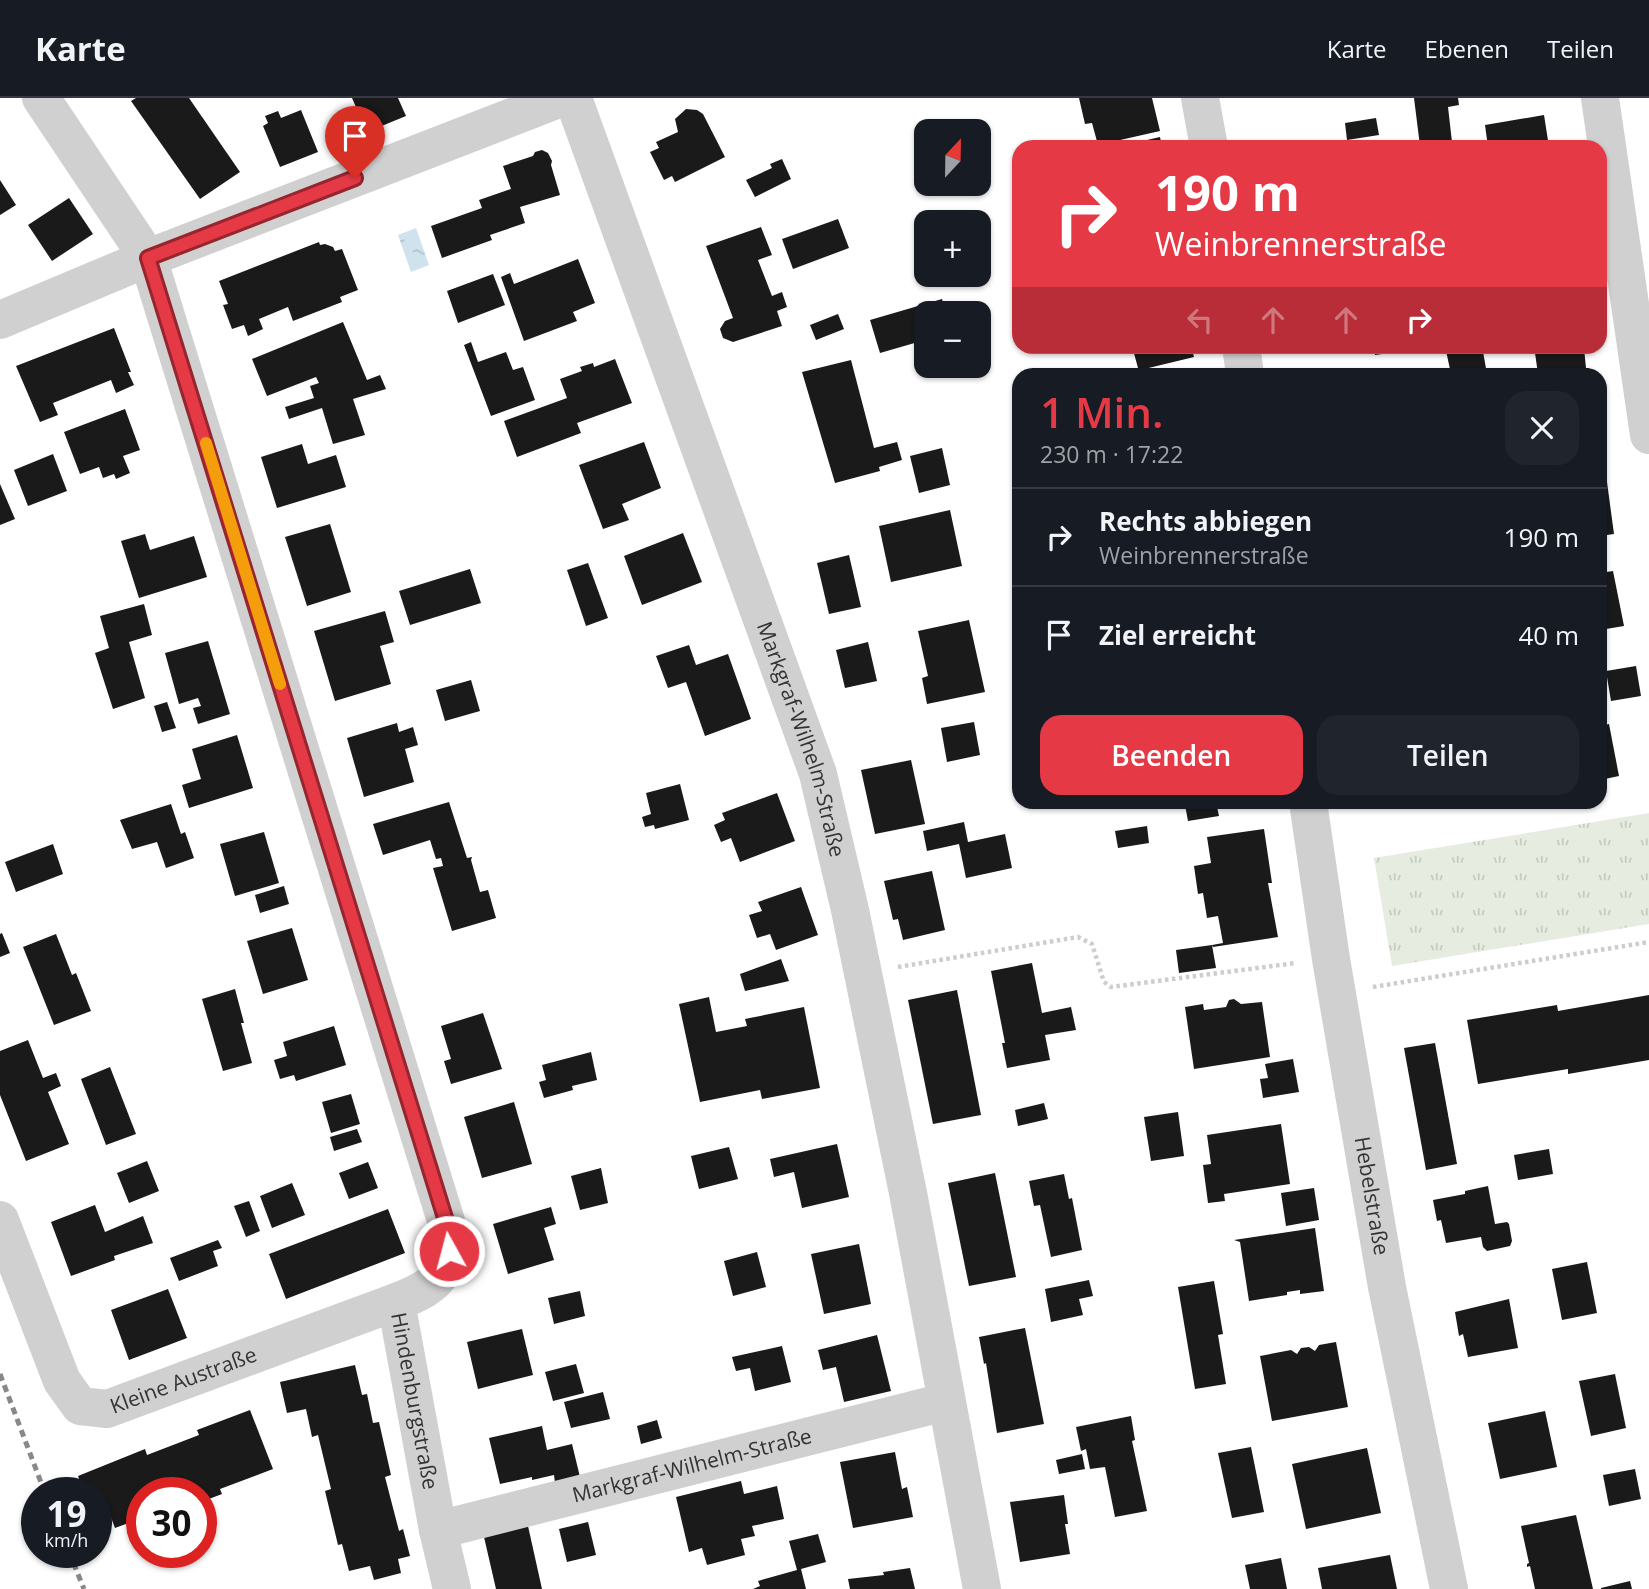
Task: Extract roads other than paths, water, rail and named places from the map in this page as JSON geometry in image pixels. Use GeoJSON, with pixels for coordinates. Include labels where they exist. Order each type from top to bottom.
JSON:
{"type":"FeatureCollection","features":[{"type":"Feature","properties":{"kind":"street","name":"Hindenburgstraße"},"geometry":{"type":"LineString","coordinates":[[41,98],[148,258],[446,1221],[449,1251],[440,1275],[423,1292],[396,1302],[438,1530],[452,1589]]}},
{"type":"Feature","properties":{"kind":"street"},"geometry":{"type":"LineString","coordinates":[[0,320],[148,258],[561,98]]}},
{"type":"Feature","properties":{"kind":"street","name":"Markgraf-Wilhelm-Straße"},"geometry":{"type":"LineString","coordinates":[[573,98],[818,774],[908,1193],[982,1589]]}},
{"type":"Feature","properties":{"kind":"street"},"geometry":{"type":"LineString","coordinates":[[1200,98],[1208,140]]}},
{"type":"Feature","properties":{"kind":"street"},"geometry":{"type":"LineString","coordinates":[[1600,98],[1606,140]]}},
{"type":"Feature","properties":{"kind":"street"},"geometry":{"type":"LineString","coordinates":[[1607,146],[1649,435]]}},
{"type":"Feature","properties":{"kind":"street","name":"Hebelstraße"},"geometry":{"type":"LineString","coordinates":[[1309,809],[1334,976],[1387,1287],[1449,1589]]}},
{"type":"Feature","properties":{"kind":"street","name":"Kleine Austraße"},"geometry":{"type":"LineString","coordinates":[[0,1220],[62,1381],[80,1406],[107,1409],[396,1302]]}},
{"type":"Feature","properties":{"kind":"street","name":"Markgraf-Wilhelm-Straße"},"geometry":{"type":"LineString","coordinates":[[438,1530],[945,1402]]}},
{"type":"Feature","properties":{"kind":"water"},"geometry":{"type":"Polygon","coordinates":[[[416,228],[429,265],[411,272],[398,235],[416,228]]]}},
{"type":"Feature","properties":{"kind":"railway"},"geometry":{"type":"LineString","coordinates":[[0,1374],[39,1477]]}},
{"type":"Feature","properties":{"kind":"railway"},"geometry":{"type":"LineString","coordinates":[[75,1568],[84,1589]]}}]}
